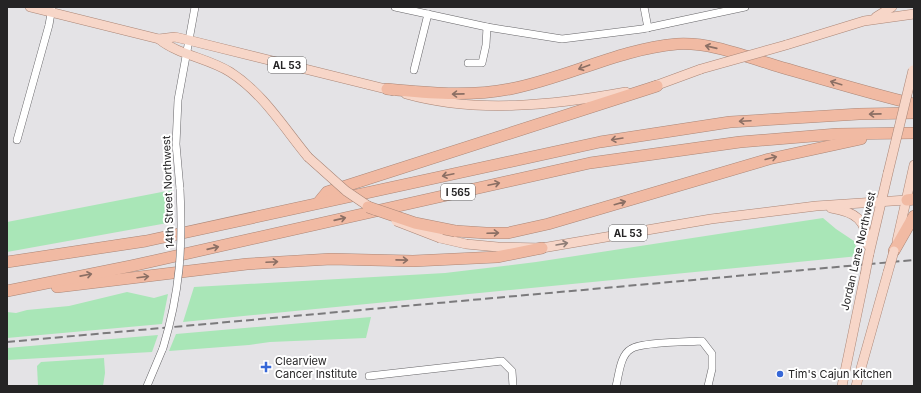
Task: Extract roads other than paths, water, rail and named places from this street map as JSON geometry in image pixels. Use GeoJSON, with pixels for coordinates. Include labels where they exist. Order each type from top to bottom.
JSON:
{"type":"FeatureCollection","features":[{"type":"Feature","properties":{"kind":"highway"},"geometry":{"type":"LineString","coordinates":[[387,89],[459,94],[510,89],[565,74],[621,54],[677,44],[708,45],[873,94],[914,104]]}},
{"type":"Feature","properties":{"kind":"highway"},"geometry":{"type":"LineString","coordinates":[[318,203],[327,192],[657,86]]}},
{"type":"Feature","properties":{"kind":"highway","name":"I 565"},"geometry":{"type":"LineString","coordinates":[[7,262],[146,241],[608,140],[730,122],[859,114],[914,113]]}},
{"type":"Feature","properties":{"kind":"highway"},"geometry":{"type":"LineString","coordinates":[[368,207],[415,223],[455,231],[508,233],[548,224],[769,159],[887,133]]}},
{"type":"Feature","properties":{"kind":"highway","name":"I 565"},"geometry":{"type":"LineString","coordinates":[[7,292],[131,266],[590,163],[740,142],[837,134],[914,133]]}},
{"type":"Feature","properties":{"kind":"highway"},"geometry":{"type":"LineString","coordinates":[[894,251],[914,216]]}},
{"type":"Feature","properties":{"kind":"highway"},"geometry":{"type":"LineString","coordinates":[[7,292],[84,285],[247,264],[331,259],[413,261],[497,256],[542,248]]}},
{"type":"Feature","properties":{"kind":"main road","name":"AL 53"},"geometry":{"type":"LineString","coordinates":[[30,7],[51,9],[159,39],[175,37],[188,40],[422,99],[451,103],[506,106],[553,103],[657,86],[701,69],[864,21],[914,14]]}},
{"type":"Feature","properties":{"kind":"main road"},"geometry":{"type":"LineString","coordinates":[[864,21],[882,14],[892,7]]}},
{"type":"Feature","properties":{"kind":"main road","name":"AL 53"},"geometry":{"type":"LineString","coordinates":[[159,39],[169,47],[213,63],[232,73],[251,88],[308,157],[346,191],[368,207],[414,229],[440,238],[466,244],[492,247],[542,248],[711,218],[816,206],[910,199]]}},
{"type":"Feature","properties":{"kind":"main road","name":"Jordan Lane Northwest"},"geometry":{"type":"LineString","coordinates":[[842,386],[869,254],[914,67]]}},
{"type":"Feature","properties":{"kind":"main road"},"geometry":{"type":"LineString","coordinates":[[856,386],[910,199],[913,168]]}},
{"type":"Feature","properties":{"kind":"main road","name":"AL 53"},"geometry":{"type":"LineString","coordinates":[[816,206],[841,210],[851,213],[857,217],[864,226],[869,254]]}},
{"type":"Feature","properties":{"kind":"street","name":"14th Street Northwest"},"geometry":{"type":"LineString","coordinates":[[147,386],[163,348],[172,318],[180,276],[182,229],[176,144],[177,114],[182,71],[187,53],[188,40],[195,7]]}},
{"type":"Feature","properties":{"kind":"street"},"geometry":{"type":"LineString","coordinates":[[395,7],[487,27],[562,39],[648,28],[745,7]]}},
{"type":"Feature","properties":{"kind":"street"},"geometry":{"type":"LineString","coordinates":[[644,7],[648,28]]}},
{"type":"Feature","properties":{"kind":"street"},"geometry":{"type":"LineString","coordinates":[[17,140],[49,25],[51,9]]}},
{"type":"Feature","properties":{"kind":"street"},"geometry":{"type":"LineString","coordinates":[[414,70],[428,14]]}},
{"type":"Feature","properties":{"kind":"street"},"geometry":{"type":"LineString","coordinates":[[468,63],[482,63],[486,45],[487,27]]}},
{"type":"Feature","properties":{"kind":"street"},"geometry":{"type":"LineString","coordinates":[[616,386],[624,357],[631,348],[662,343],[702,341],[712,354],[712,369],[708,386]]}},
{"type":"Feature","properties":{"kind":"street"},"geometry":{"type":"LineString","coordinates":[[369,376],[502,362],[512,371],[513,386]]}},
{"type":"Feature","properties":{"kind":"railway"},"geometry":{"type":"LineString","coordinates":[[7,342],[914,260]]}},
{"type":"Feature","properties":{"kind":"place","name":"Clearview Cancer Institute"},"geometry":{"type":"Point","coordinates":[266,367]}},
{"type":"Feature","properties":{"kind":"place","name":"Tim's Cajun Kitchen"},"geometry":{"type":"Point","coordinates":[780,374]}}]}
